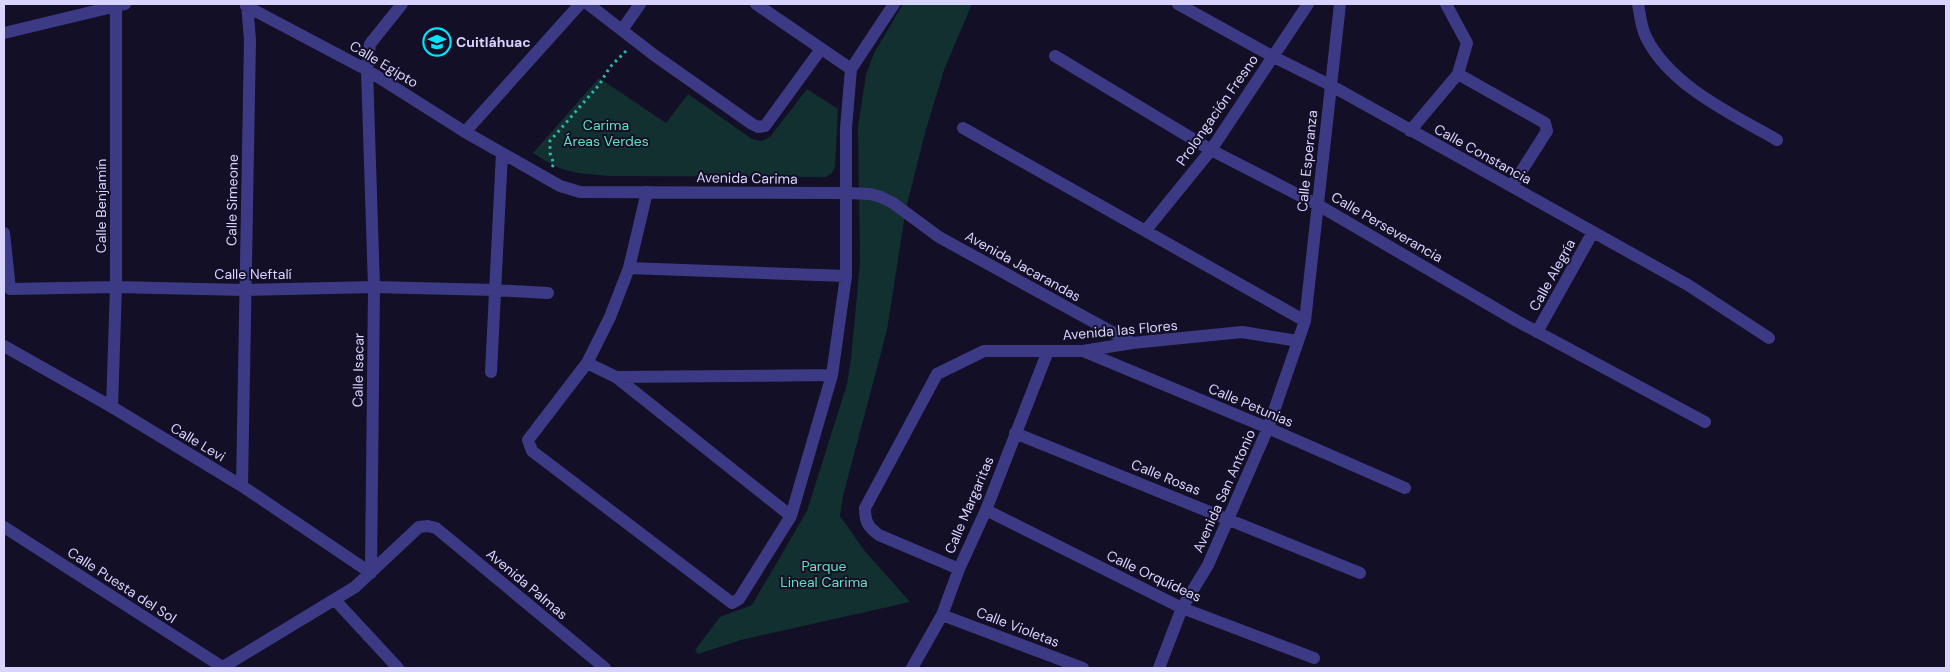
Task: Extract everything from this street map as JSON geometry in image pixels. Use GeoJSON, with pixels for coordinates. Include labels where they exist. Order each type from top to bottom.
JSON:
{"type":"FeatureCollection","features":[{"type":"Feature","properties":{"kind":"street","name":"Calle Isacar"},"geometry":{"type":"LineString","coordinates":[[371,573],[374,287],[367,70],[370,44],[402,4]]}},
{"type":"Feature","properties":{"kind":"street"},"geometry":{"type":"LineString","coordinates":[[465,132],[580,4]]}},
{"type":"Feature","properties":{"kind":"street"},"geometry":{"type":"LineString","coordinates":[[588,4],[752,124],[758,126],[765,126],[821,49]]}},
{"type":"Feature","properties":{"kind":"street"},"geometry":{"type":"LineString","coordinates":[[622,30],[640,4]]}},
{"type":"Feature","properties":{"kind":"street"},"geometry":{"type":"LineString","coordinates":[[647,192],[629,268],[610,317],[586,363],[528,440],[532,451],[732,603],[739,599],[791,516],[832,375],[846,276],[846,128],[850,69],[894,4]]}},
{"type":"Feature","properties":{"kind":"street","name":"Calle Constancia"},"geometry":{"type":"LineString","coordinates":[[1178,4],[1272,56],[1330,85],[1688,285],[1769,338]]}},
{"type":"Feature","properties":{"kind":"street","name":"Prolongación Fresno"},"geometry":{"type":"LineString","coordinates":[[1146,230],[1211,150],[1308,4]]}},
{"type":"Feature","properties":{"kind":"street","name":"Calle Esperanza"},"geometry":{"type":"LineString","coordinates":[[1305,321],[1340,4]]}},
{"type":"Feature","properties":{"kind":"street"},"geometry":{"type":"LineString","coordinates":[[1410,131],[1458,74],[1467,42],[1446,4]]}},
{"type":"Feature","properties":{"kind":"street"},"geometry":{"type":"LineString","coordinates":[[1638,4],[1644,36],[1656,55],[1692,90],[1777,140]]}},
{"type":"Feature","properties":{"kind":"street"},"geometry":{"type":"LineString","coordinates":[[4,33],[120,5]]}},
{"type":"Feature","properties":{"kind":"street","name":"Calle Benjamín"},"geometry":{"type":"LineString","coordinates":[[112,407],[116,287],[120,5]]}},
{"type":"Feature","properties":{"kind":"street","name":"Calle Egipto"},"geometry":{"type":"LineString","coordinates":[[246,5],[367,70],[465,132],[546,178]]}},
{"type":"Feature","properties":{"kind":"street","name":"Calle Simeone"},"geometry":{"type":"LineString","coordinates":[[242,486],[250,40],[246,5]]}},
{"type":"Feature","properties":{"kind":"street"},"geometry":{"type":"LineString","coordinates":[[762,6],[850,69]]}},
{"type":"Feature","properties":{"kind":"street","name":"Calle Perseverancia"},"geometry":{"type":"LineString","coordinates":[[1055,56],[1211,150],[1318,205],[1537,332],[1705,422]]}},
{"type":"Feature","properties":{"kind":"street"},"geometry":{"type":"LineString","coordinates":[[1458,74],[1545,123],[1547,131],[1512,186]]}},
{"type":"Feature","properties":{"kind":"street"},"geometry":{"type":"LineString","coordinates":[[963,128],[1305,321]]}},
{"type":"Feature","properties":{"kind":"street"},"geometry":{"type":"LineString","coordinates":[[491,372],[502,153]]}},
{"type":"Feature","properties":{"kind":"street","name":"Avenida Carima"},"geometry":{"type":"LineString","coordinates":[[546,178],[560,186],[580,192],[870,194],[881,197],[903,210]]}},
{"type":"Feature","properties":{"kind":"street","name":"Avenida Jacarandas"},"geometry":{"type":"LineString","coordinates":[[903,210],[939,237],[1132,343]]}},
{"type":"Feature","properties":{"kind":"street","name":"Calle Alegría"},"geometry":{"type":"LineString","coordinates":[[1537,332],[1593,232]]}},
{"type":"Feature","properties":{"kind":"street","name":"Calle Neftalí"},"geometry":{"type":"LineString","coordinates":[[4,233],[10,289],[116,287],[245,290],[374,287],[548,293]]}},
{"type":"Feature","properties":{"kind":"street"},"geometry":{"type":"LineString","coordinates":[[629,268],[846,276]]}},
{"type":"Feature","properties":{"kind":"street","name":"Avenida San Antonio"},"geometry":{"type":"LineString","coordinates":[[1159,668],[1182,608],[1208,565],[1268,428],[1305,321]]}},
{"type":"Feature","properties":{"kind":"street","name":"Avenida las Flores"},"geometry":{"type":"LineString","coordinates":[[959,569],[879,535],[869,528],[865,519],[865,508],[937,374],[984,350],[1083,351],[1132,343],[1242,332],[1298,341]]}},
{"type":"Feature","properties":{"kind":"street","name":"Calle Levi"},"geometry":{"type":"LineString","coordinates":[[4,346],[112,407],[242,486],[371,573]]}},
{"type":"Feature","properties":{"kind":"street","name":"Calle Margaritas"},"geometry":{"type":"LineString","coordinates":[[912,668],[942,614],[959,569],[986,510],[1048,351]]}},
{"type":"Feature","properties":{"kind":"street","name":"Calle Petunias"},"geometry":{"type":"LineString","coordinates":[[1083,351],[1268,428],[1405,488]]}},
{"type":"Feature","properties":{"kind":"street"},"geometry":{"type":"LineString","coordinates":[[586,363],[616,377],[791,516]]}},
{"type":"Feature","properties":{"kind":"street"},"geometry":{"type":"LineString","coordinates":[[616,377],[832,375]]}},
{"type":"Feature","properties":{"kind":"street","name":"Calle Rosas"},"geometry":{"type":"LineString","coordinates":[[1015,433],[1360,573]]}},
{"type":"Feature","properties":{"kind":"street","name":"Calle Orquídeas"},"geometry":{"type":"LineString","coordinates":[[986,510],[1182,608],[1314,658]]}},
{"type":"Feature","properties":{"kind":"street","name":"Avenida Palmas"},"geometry":{"type":"LineString","coordinates":[[371,573],[418,527],[428,526],[436,528],[605,668]]}},
{"type":"Feature","properties":{"kind":"street","name":"Calle Puesta del Sol"},"geometry":{"type":"LineString","coordinates":[[4,527],[224,668]]}},
{"type":"Feature","properties":{"kind":"street"},"geometry":{"type":"LineString","coordinates":[[224,668],[335,600],[355,587],[371,573]]}},
{"type":"Feature","properties":{"kind":"street"},"geometry":{"type":"LineString","coordinates":[[335,600],[398,668]]}},
{"type":"Feature","properties":{"kind":"street","name":"Calle Violetas"},"geometry":{"type":"LineString","coordinates":[[942,614],[1083,668]]}},
{"type":"Feature","properties":{"kind":"path"},"geometry":{"type":"LineString","coordinates":[[546,178],[554,164],[550,153],[550,141],[599,85],[610,67],[636,40]]}},
{"type":"Feature","properties":{"kind":"green space","name":"Parque Lineal Carima"},"geometry":{"type":"Polygon","coordinates":[[[903,4],[972,4],[944,70],[925,133],[906,208],[887,330],[843,496],[840,516],[864,550],[910,602],[741,640],[698,654],[695,650],[720,617],[752,605],[807,511],[847,384],[851,359],[860,263],[858,126],[866,75],[874,53],[903,4]]]}},
{"type":"Feature","properties":{"kind":"green space","name":"Carima Áreas Verdes"},"geometry":{"type":"Polygon","coordinates":[[[599,78],[666,123],[688,94],[752,139],[762,141],[770,137],[807,89],[838,109],[835,167],[832,173],[826,177],[608,176],[569,171],[550,164],[533,153],[599,78]]]}},
{"type":"Feature","properties":{"kind":"place","name":"Cuitláhuac"},"geometry":{"type":"Point","coordinates":[437,42]}}]}
